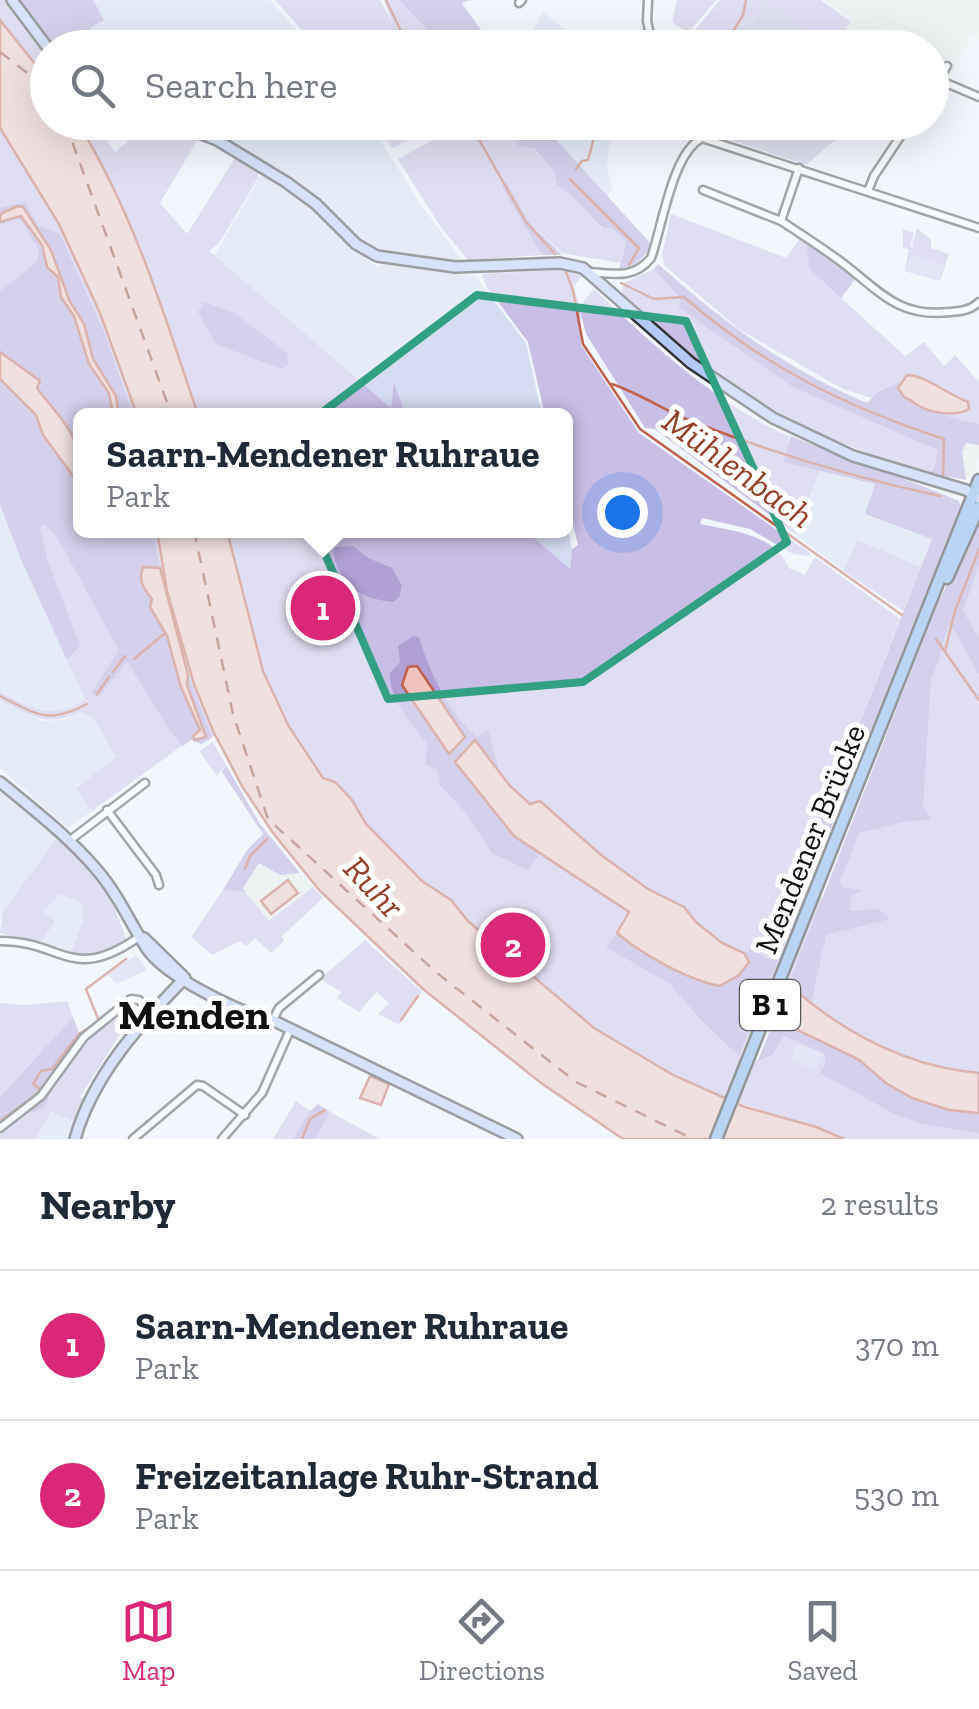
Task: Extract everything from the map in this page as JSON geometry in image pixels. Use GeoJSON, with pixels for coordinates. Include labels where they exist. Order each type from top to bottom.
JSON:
{"type":"FeatureCollection","features":[{"type":"Feature","properties":{"kind":"main road"},"geometry":{"type":"LineString","coordinates":[[12,0],[34,30]]}},
{"type":"Feature","properties":{"kind":"main road"},"geometry":{"type":"LineString","coordinates":[[217,140],[286,182],[316,204],[356,244],[377,256],[473,268],[560,263],[590,272],[691,363],[773,418],[852,456],[977,500]]}},
{"type":"Feature","properties":{"kind":"main road","name":"B 1"},"geometry":{"type":"LineString","coordinates":[[977,500],[979,480]]}},
{"type":"Feature","properties":{"kind":"main road","name":"Mendener Brücke"},"geometry":{"type":"LineString","coordinates":[[716,1139],[977,500]]}},
{"type":"Feature","properties":{"kind":"main road"},"geometry":{"type":"LineString","coordinates":[[0,782],[69,841],[100,874],[162,966],[215,996],[234,1000],[517,1139]]}},
{"type":"Feature","properties":{"kind":"main road"},"geometry":{"type":"LineString","coordinates":[[75,1139],[104,1074],[151,1013],[189,981]]}},
{"type":"Feature","properties":{"kind":"street"},"geometry":{"type":"LineString","coordinates":[[648,0],[649,30]]}},
{"type":"Feature","properties":{"kind":"street"},"geometry":{"type":"LineString","coordinates":[[949,84],[979,97]]}},
{"type":"Feature","properties":{"kind":"street"},"geometry":{"type":"LineString","coordinates":[[590,272],[633,273],[651,258],[681,164],[697,140]]}},
{"type":"Feature","properties":{"kind":"street"},"geometry":{"type":"LineString","coordinates":[[708,140],[979,228]]}},
{"type":"Feature","properties":{"kind":"street"},"geometry":{"type":"LineString","coordinates":[[868,191],[898,140]]}},
{"type":"Feature","properties":{"kind":"street"},"geometry":{"type":"LineString","coordinates":[[781,221],[799,168]]}},
{"type":"Feature","properties":{"kind":"street"},"geometry":{"type":"LineString","coordinates":[[704,190],[781,221],[907,310],[936,314],[972,309],[979,302]]}},
{"type":"Feature","properties":{"kind":"street"},"geometry":{"type":"LineString","coordinates":[[604,283],[614,274]]}},
{"type":"Feature","properties":{"kind":"street"},"geometry":{"type":"LineString","coordinates":[[69,841],[145,784]]}},
{"type":"Feature","properties":{"kind":"street"},"geometry":{"type":"LineString","coordinates":[[107,810],[156,875],[159,885]]}},
{"type":"Feature","properties":{"kind":"street"},"geometry":{"type":"LineString","coordinates":[[0,941],[24,941],[74,960],[105,957],[140,936]]}},
{"type":"Feature","properties":{"kind":"street"},"geometry":{"type":"LineString","coordinates":[[272,1021],[279,1008],[320,974]]}},
{"type":"Feature","properties":{"kind":"street"},"geometry":{"type":"LineString","coordinates":[[0,1128],[40,1096],[84,1037],[131,1000],[139,1000],[151,1013]]}},
{"type":"Feature","properties":{"kind":"street"},"geometry":{"type":"LineString","coordinates":[[222,1139],[245,1114],[273,1072],[290,1030]]}},
{"type":"Feature","properties":{"kind":"street"},"geometry":{"type":"LineString","coordinates":[[133,1139],[197,1086],[203,1086],[245,1114]]}},
{"type":"Feature","properties":{"kind":"highlighted area"},"geometry":{"type":"Polygon","coordinates":[[[477,295],[686,321],[787,542],[583,682],[388,699],[278,446],[477,295]]]}},
{"type":"Feature","properties":{"kind":"shaded area"},"geometry":{"type":"Polygon","coordinates":[[[0,0],[8,0],[31,30],[30,58],[0,20],[0,0]]]}},
{"type":"Feature","properties":{"kind":"shaded area"},"geometry":{"type":"Polygon","coordinates":[[[15,0],[93,0],[104,20],[90,30],[37,30],[15,0]]]}},
{"type":"Feature","properties":{"kind":"shaded area"},"geometry":{"type":"Polygon","coordinates":[[[93,0],[270,0],[296,30],[88,29],[104,20],[93,0]]]}},
{"type":"Feature","properties":{"kind":"shaded area"},"geometry":{"type":"Polygon","coordinates":[[[275,0],[380,0],[393,25],[384,0],[473,0],[462,3],[482,30],[302,30],[275,0]]]}},
{"type":"Feature","properties":{"kind":"shaded area"},"geometry":{"type":"Polygon","coordinates":[[[399,0],[468,0],[461,3],[480,30],[428,30],[399,0]]]}},
{"type":"Feature","properties":{"kind":"shaded area"},"geometry":{"type":"Polygon","coordinates":[[[677,0],[716,0],[691,30],[672,22],[677,0]]]}},
{"type":"Feature","properties":{"kind":"shaded area"},"geometry":{"type":"Polygon","coordinates":[[[720,0],[821,0],[851,22],[845,30],[803,30],[765,2],[741,30],[695,30],[720,0]]]}},
{"type":"Feature","properties":{"kind":"shaded area"},"geometry":{"type":"Polygon","coordinates":[[[824,0],[979,0],[979,39],[971,38],[949,77],[949,30],[844,30],[851,20],[824,0]]]}},
{"type":"Feature","properties":{"kind":"shaded area"},"geometry":{"type":"Polygon","coordinates":[[[765,1],[803,30],[736,30],[743,17],[752,23],[765,1]]]}},
{"type":"Feature","properties":{"kind":"shaded area"},"geometry":{"type":"Polygon","coordinates":[[[543,12],[566,30],[534,30],[543,12]]]}},
{"type":"Feature","properties":{"kind":"shaded area"},"geometry":{"type":"Polygon","coordinates":[[[0,73],[30,112],[30,140],[51,140],[146,265],[87,140],[106,140],[115,152],[129,140],[197,140],[160,203],[187,234],[235,158],[258,172],[219,243],[209,251],[391,408],[73,408],[73,538],[534,538],[570,569],[572,549],[578,545],[573,525],[573,408],[543,408],[528,342],[486,286],[482,274],[562,270],[583,275],[573,287],[580,306],[594,289],[711,390],[790,437],[784,462],[820,470],[795,534],[655,429],[645,428],[586,334],[580,311],[581,345],[639,433],[811,554],[793,554],[750,529],[702,518],[700,524],[763,541],[783,557],[789,568],[805,575],[815,557],[900,619],[802,870],[799,883],[824,899],[979,552],[979,1139],[844,1139],[723,1097],[693,1139],[246,716],[202,744],[190,740],[92,811],[76,788],[117,757],[93,718],[80,712],[57,719],[39,718],[0,700],[0,692],[52,711],[85,699],[0,504],[0,73]],[[769,984],[740,1057],[763,1058],[784,1036],[808,1046],[773,1021],[785,992],[769,984]]]}},
{"type":"Feature","properties":{"kind":"shaded area"},"geometry":{"type":"Polygon","coordinates":[[[220,140],[380,140],[462,260],[459,263],[398,257],[365,246],[314,196],[220,140]]]}},
{"type":"Feature","properties":{"kind":"shaded area"},"geometry":{"type":"Polygon","coordinates":[[[386,140],[409,140],[392,148],[386,140]]]}},
{"type":"Feature","properties":{"kind":"shaded area"},"geometry":{"type":"Polygon","coordinates":[[[433,140],[515,140],[518,146],[533,147],[554,171],[557,184],[602,228],[612,227],[626,241],[620,263],[562,253],[528,221],[506,184],[503,187],[542,255],[468,260],[440,226],[398,159],[433,140]]]}},
{"type":"Feature","properties":{"kind":"shaded area"},"geometry":{"type":"Polygon","coordinates":[[[515,140],[556,140],[652,245],[642,258],[619,269],[626,241],[612,228],[603,228],[557,185],[554,171],[534,148],[518,146],[515,140]]]}},
{"type":"Feature","properties":{"kind":"shaded area"},"geometry":{"type":"Polygon","coordinates":[[[556,140],[610,140],[607,169],[613,189],[606,197],[556,140]]]}},
{"type":"Feature","properties":{"kind":"shaded area"},"geometry":{"type":"Polygon","coordinates":[[[731,140],[835,140],[806,165],[731,140]]]}},
{"type":"Feature","properties":{"kind":"shaded area"},"geometry":{"type":"Polygon","coordinates":[[[261,175],[307,203],[339,237],[377,267],[383,264],[475,276],[526,343],[540,408],[404,408],[395,384],[391,408],[214,256],[261,175]]]}},
{"type":"Feature","properties":{"kind":"shaded area"},"geometry":{"type":"Polygon","coordinates":[[[507,183],[528,221],[562,255],[542,255],[502,187],[507,183]]]}},
{"type":"Feature","properties":{"kind":"shaded area"},"geometry":{"type":"Polygon","coordinates":[[[25,202],[38,226],[60,234],[104,332],[131,408],[73,408],[73,538],[154,538],[160,568],[148,568],[140,576],[142,587],[152,599],[150,607],[167,636],[181,687],[200,730],[198,735],[206,736],[187,685],[188,675],[212,737],[202,744],[191,740],[183,746],[127,661],[99,697],[91,693],[119,650],[56,535],[43,523],[40,528],[47,559],[80,646],[67,660],[0,504],[0,291],[36,263],[39,251],[22,221],[15,218],[0,225],[0,208],[25,202]]]}},
{"type":"Feature","properties":{"kind":"shaded area"},"geometry":{"type":"Polygon","coordinates":[[[671,214],[786,258],[800,239],[856,278],[841,298],[905,356],[924,342],[944,366],[955,355],[979,382],[979,432],[843,389],[740,330],[664,265],[662,255],[671,214]]]}},
{"type":"Feature","properties":{"kind":"shaded area"},"geometry":{"type":"Polygon","coordinates":[[[917,228],[931,240],[931,248],[949,254],[940,281],[905,271],[909,249],[903,248],[903,229],[914,233],[910,247],[916,246],[912,245],[917,228]]]}},
{"type":"Feature","properties":{"kind":"shaded area"},"geometry":{"type":"Polygon","coordinates":[[[806,243],[856,278],[841,298],[810,269],[806,243]]]}},
{"type":"Feature","properties":{"kind":"shaded area"},"geometry":{"type":"Polygon","coordinates":[[[911,255],[944,265],[939,280],[906,270],[911,255]]]}},
{"type":"Feature","properties":{"kind":"shaded area"},"geometry":{"type":"Polygon","coordinates":[[[658,264],[756,342],[836,389],[867,403],[878,392],[900,382],[898,385],[907,394],[926,406],[979,424],[979,445],[966,443],[962,452],[966,480],[929,473],[934,469],[938,450],[793,387],[678,307],[679,297],[654,269],[658,264]]]}},
{"type":"Feature","properties":{"kind":"shaded area"},"geometry":{"type":"Polygon","coordinates":[[[654,269],[679,297],[678,307],[938,450],[934,469],[929,473],[899,464],[814,431],[708,368],[621,293],[624,283],[654,269]]]}},
{"type":"Feature","properties":{"kind":"shaded area"},"geometry":{"type":"Polygon","coordinates":[[[204,302],[234,313],[287,353],[289,364],[282,369],[216,344],[198,312],[204,302]]]}},
{"type":"Feature","properties":{"kind":"shaded area"},"geometry":{"type":"Polygon","coordinates":[[[394,382],[403,408],[391,408],[394,382]]]}},
{"type":"Feature","properties":{"kind":"shaded area"},"geometry":{"type":"Polygon","coordinates":[[[791,436],[959,501],[961,508],[739,1056],[669,983],[606,947],[617,933],[639,952],[703,983],[739,975],[749,962],[744,953],[752,949],[768,959],[800,896],[802,870],[932,539],[865,514],[875,484],[783,462],[791,436]]]}},
{"type":"Feature","properties":{"kind":"shaded area"},"geometry":{"type":"Polygon","coordinates":[[[966,443],[979,445],[979,461],[966,480],[962,452],[966,443]]]}},
{"type":"Feature","properties":{"kind":"shaded area"},"geometry":{"type":"Polygon","coordinates":[[[820,470],[876,485],[865,514],[932,539],[921,567],[857,541],[844,571],[795,534],[820,470]]]}},
{"type":"Feature","properties":{"kind":"shaded area"},"geometry":{"type":"Polygon","coordinates":[[[0,504],[85,699],[61,712],[43,712],[0,692],[0,504]]]}},
{"type":"Feature","properties":{"kind":"shaded area"},"geometry":{"type":"Polygon","coordinates":[[[979,517],[979,564],[963,611],[979,639],[979,674],[950,623],[931,677],[923,805],[931,820],[906,821],[859,833],[840,881],[843,887],[861,890],[850,898],[850,911],[879,909],[890,919],[826,935],[811,1004],[796,991],[784,996],[937,605],[979,517]]]}},
{"type":"Feature","properties":{"kind":"shaded area"},"geometry":{"type":"Polygon","coordinates":[[[534,538],[570,538],[570,570],[534,538]]]}},
{"type":"Feature","properties":{"kind":"shaded area"},"geometry":{"type":"Polygon","coordinates":[[[857,540],[921,567],[903,611],[844,571],[857,540]]]}},
{"type":"Feature","properties":{"kind":"shaded area"},"geometry":{"type":"Polygon","coordinates":[[[353,546],[368,558],[392,568],[402,586],[393,602],[361,593],[346,581],[333,551],[336,547],[353,546]]]}},
{"type":"Feature","properties":{"kind":"shaded area"},"geometry":{"type":"Polygon","coordinates":[[[413,636],[419,637],[434,678],[458,716],[477,737],[488,730],[499,772],[475,741],[514,836],[540,852],[528,870],[492,853],[466,813],[440,785],[438,770],[426,764],[427,743],[402,710],[391,683],[390,673],[400,662],[398,646],[413,636]]]}},
{"type":"Feature","properties":{"kind":"shaded area"},"geometry":{"type":"Polygon","coordinates":[[[0,700],[41,721],[63,720],[80,712],[93,718],[118,758],[76,787],[92,811],[68,828],[0,768],[0,700]]]}},
{"type":"Feature","properties":{"kind":"shaded area"},"geometry":{"type":"Polygon","coordinates":[[[213,742],[226,765],[217,776],[199,751],[213,742]]]}},
{"type":"Feature","properties":{"kind":"shaded area"},"geometry":{"type":"Polygon","coordinates":[[[226,765],[260,824],[300,873],[280,875],[259,863],[243,888],[245,892],[223,890],[247,850],[263,834],[222,772],[226,765]]]}},
{"type":"Feature","properties":{"kind":"shaded area"},"geometry":{"type":"Polygon","coordinates":[[[0,791],[57,838],[0,919],[0,791]]]}},
{"type":"Feature","properties":{"kind":"shaded area"},"geometry":{"type":"Polygon","coordinates":[[[57,838],[101,884],[121,925],[127,942],[124,945],[92,958],[70,955],[83,921],[82,903],[60,894],[43,911],[55,922],[40,943],[0,933],[3,912],[57,838]]]}},
{"type":"Feature","properties":{"kind":"shaded area"},"geometry":{"type":"Polygon","coordinates":[[[259,851],[300,873],[313,887],[269,922],[245,892],[223,890],[259,851]]]}},
{"type":"Feature","properties":{"kind":"shaded area"},"geometry":{"type":"Polygon","coordinates":[[[313,887],[323,898],[282,936],[284,941],[271,953],[255,938],[246,946],[240,941],[212,955],[191,937],[223,890],[245,892],[269,921],[313,887]]]}},
{"type":"Feature","properties":{"kind":"shaded area"},"geometry":{"type":"Polygon","coordinates":[[[59,894],[82,902],[83,921],[70,955],[40,943],[55,922],[42,911],[59,894]]]}},
{"type":"Feature","properties":{"kind":"shaded area"},"geometry":{"type":"Polygon","coordinates":[[[365,940],[422,992],[399,1025],[378,1014],[389,1003],[376,992],[359,1012],[337,998],[341,992],[320,979],[365,940]]]}},
{"type":"Feature","properties":{"kind":"shaded area"},"geometry":{"type":"Polygon","coordinates":[[[136,955],[147,970],[117,984],[107,974],[136,955]]]}},
{"type":"Feature","properties":{"kind":"shaded area"},"geometry":{"type":"Polygon","coordinates":[[[67,1001],[73,1017],[0,1097],[0,1003],[67,1001]]]}},
{"type":"Feature","properties":{"kind":"shaded area"},"geometry":{"type":"Polygon","coordinates":[[[779,1007],[797,1014],[789,1027],[859,1059],[886,1083],[949,1110],[979,1113],[979,1133],[922,1124],[895,1114],[820,1073],[826,1063],[824,1053],[784,1036],[772,1055],[758,1061],[779,1007]]]}},
{"type":"Feature","properties":{"kind":"shaded area"},"geometry":{"type":"Polygon","coordinates":[[[73,1017],[84,1046],[55,1084],[44,1108],[20,1117],[0,1132],[0,1097],[73,1017]]]}},
{"type":"Feature","properties":{"kind":"shaded area"},"geometry":{"type":"Polygon","coordinates":[[[113,1018],[124,1028],[80,1097],[83,1099],[75,1121],[51,1112],[36,1139],[0,1139],[0,1132],[20,1117],[44,1108],[55,1084],[83,1046],[82,1041],[113,1018]]]}},
{"type":"Feature","properties":{"kind":"shaded area"},"geometry":{"type":"Polygon","coordinates":[[[797,1044],[822,1053],[816,1070],[790,1061],[797,1044]]]}},
{"type":"Feature","properties":{"kind":"shaded area"},"geometry":{"type":"Polygon","coordinates":[[[296,1101],[310,1111],[293,1139],[273,1139],[296,1101]]]}},
{"type":"Feature","properties":{"kind":"shaded area"},"geometry":{"type":"Polygon","coordinates":[[[318,1104],[330,1112],[315,1139],[293,1139],[310,1111],[318,1104]]]}},
{"type":"Feature","properties":{"kind":"shaded area"},"geometry":{"type":"Polygon","coordinates":[[[51,1112],[75,1121],[69,1139],[36,1139],[51,1112]]]}},
{"type":"Feature","properties":{"kind":"shaded area"},"geometry":{"type":"Polygon","coordinates":[[[330,1112],[380,1139],[315,1139],[330,1112]]]}},
{"type":"Feature","properties":{"kind":"water"},"geometry":{"type":"Polygon","coordinates":[[[0,20],[30,58],[30,140],[88,140],[146,265],[196,408],[134,408],[100,313],[59,224],[0,128],[0,20]]]}},
{"type":"Feature","properties":{"kind":"water"},"geometry":{"type":"Polygon","coordinates":[[[23,207],[51,250],[69,300],[84,324],[93,359],[116,396],[118,408],[112,408],[109,393],[89,364],[74,316],[61,297],[58,277],[47,267],[42,245],[21,216],[0,222],[0,214],[23,207]]]}},
{"type":"Feature","properties":{"kind":"water"},"geometry":{"type":"Polygon","coordinates":[[[0,352],[40,381],[37,388],[73,438],[73,476],[43,435],[36,415],[0,379],[0,352]]]}},
{"type":"Feature","properties":{"kind":"water"},"geometry":{"type":"Polygon","coordinates":[[[907,375],[968,402],[969,409],[944,413],[919,406],[898,388],[907,375]]]}},
{"type":"Feature","properties":{"kind":"water","name":"Ruhr"},"geometry":{"type":"Polygon","coordinates":[[[158,538],[229,538],[263,671],[288,725],[323,778],[335,782],[366,824],[422,881],[451,900],[468,921],[594,1028],[673,1075],[745,1107],[844,1139],[623,1139],[541,1083],[423,989],[320,891],[273,833],[242,786],[194,684],[167,591],[158,538]]]}},
{"type":"Feature","properties":{"kind":"water"},"geometry":{"type":"Polygon","coordinates":[[[143,567],[160,568],[188,675],[187,685],[206,737],[195,740],[193,736],[200,730],[181,687],[167,636],[150,607],[152,599],[141,580],[143,567]]]}},
{"type":"Feature","properties":{"kind":"water"},"geometry":{"type":"Polygon","coordinates":[[[417,666],[465,737],[449,754],[402,685],[408,667],[417,666]]]}},
{"type":"Feature","properties":{"kind":"water"},"geometry":{"type":"Polygon","coordinates":[[[475,740],[510,786],[530,804],[540,801],[601,855],[648,889],[684,907],[722,943],[744,953],[749,962],[739,975],[720,986],[707,983],[666,965],[617,933],[629,912],[514,836],[455,762],[475,740]]]}},
{"type":"Feature","properties":{"kind":"water"},"geometry":{"type":"Polygon","coordinates":[[[288,880],[298,893],[271,914],[261,901],[288,880]]]}},
{"type":"Feature","properties":{"kind":"water"},"geometry":{"type":"Polygon","coordinates":[[[796,991],[837,1022],[881,1046],[929,1064],[979,1073],[979,1113],[949,1110],[912,1098],[886,1083],[858,1059],[789,1026],[797,1014],[779,1007],[784,996],[796,991]]]}},
{"type":"Feature","properties":{"kind":"water"},"geometry":{"type":"Polygon","coordinates":[[[370,1076],[389,1084],[381,1105],[360,1098],[370,1076]]]}},
{"type":"Feature","properties":{"kind":"waterway","name":"Mühlenbach"},"geometry":{"type":"LineString","coordinates":[[386,0],[400,30]]}},
{"type":"Feature","properties":{"kind":"waterway","name":"Mühlenbach"},"geometry":{"type":"LineString","coordinates":[[734,30],[746,0]]}},
{"type":"Feature","properties":{"kind":"waterway","name":"Mühlenbach"},"geometry":{"type":"LineString","coordinates":[[479,140],[526,222],[555,254]]}},
{"type":"Feature","properties":{"kind":"waterway"},"geometry":{"type":"LineString","coordinates":[[576,169],[588,160],[593,140]]}},
{"type":"Feature","properties":{"kind":"waterway"},"geometry":{"type":"LineString","coordinates":[[570,179],[639,248],[629,265]]}},
{"type":"Feature","properties":{"kind":"waterway","name":"Mühlenbach"},"geometry":{"type":"LineString","coordinates":[[566,272],[583,344],[640,429],[902,615]]}},
{"type":"Feature","properties":{"kind":"waterway"},"geometry":{"type":"LineString","coordinates":[[621,283],[654,299],[684,297],[744,344],[806,382],[872,413],[944,439],[943,476]]}},
{"type":"Feature","properties":{"kind":"waterway"},"geometry":{"type":"LineString","coordinates":[[612,384],[685,419],[756,445],[940,496]]}},
{"type":"Feature","properties":{"kind":"waterway"},"geometry":{"type":"LineString","coordinates":[[945,651],[955,611],[979,549]]}},
{"type":"Feature","properties":{"kind":"waterway"},"geometry":{"type":"LineString","coordinates":[[134,659],[164,634]]}},
{"type":"Feature","properties":{"kind":"waterway","name":"Mühlenbach"},"geometry":{"type":"LineString","coordinates":[[936,639],[979,700]]}},
{"type":"Feature","properties":{"kind":"waterway"},"geometry":{"type":"LineString","coordinates":[[113,672],[125,656]]}},
{"type":"Feature","properties":{"kind":"waterway"},"geometry":{"type":"LineString","coordinates":[[97,694],[109,677]]}},
{"type":"Feature","properties":{"kind":"waterway"},"geometry":{"type":"LineString","coordinates":[[0,696],[42,715],[62,714],[87,704]]}},
{"type":"Feature","properties":{"kind":"waterway"},"geometry":{"type":"LineString","coordinates":[[245,869],[250,856],[267,839]]}},
{"type":"Feature","properties":{"kind":"waterway"},"geometry":{"type":"LineString","coordinates":[[0,1121],[37,1094],[40,1089],[33,1084],[41,1071],[52,1069],[79,1034],[99,1021],[86,989],[126,959]]}},
{"type":"Feature","properties":{"kind":"waterway"},"geometry":{"type":"LineString","coordinates":[[401,1020],[418,996]]}},
{"type":"Feature","properties":{"kind":"waterway"},"geometry":{"type":"LineString","coordinates":[[302,1139],[310,1119],[325,1110]]}},
{"type":"Feature","properties":{"kind":"ferry route"},"geometry":{"type":"LineString","coordinates":[[0,52],[30,75]]}},
{"type":"Feature","properties":{"kind":"ferry route"},"geometry":{"type":"LineString","coordinates":[[72,140],[169,408]]}},
{"type":"Feature","properties":{"kind":"ferry route"},"geometry":{"type":"LineString","coordinates":[[196,538],[233,714],[268,819],[437,973],[576,1082],[693,1139]]}},
{"type":"Feature","properties":{"kind":"place","name":"Saarn-Mendener Ruhraue"},"geometry":{"type":"Point","coordinates":[323,608]}},
{"type":"Feature","properties":{"kind":"place","name":"Freizeitanlage Ruhr-Strand"},"geometry":{"type":"Point","coordinates":[513,945]}},
{"type":"Feature","properties":{"kind":"district","name":"Menden"},"geometry":{"type":"Point","coordinates":[194,1014]}}]}
